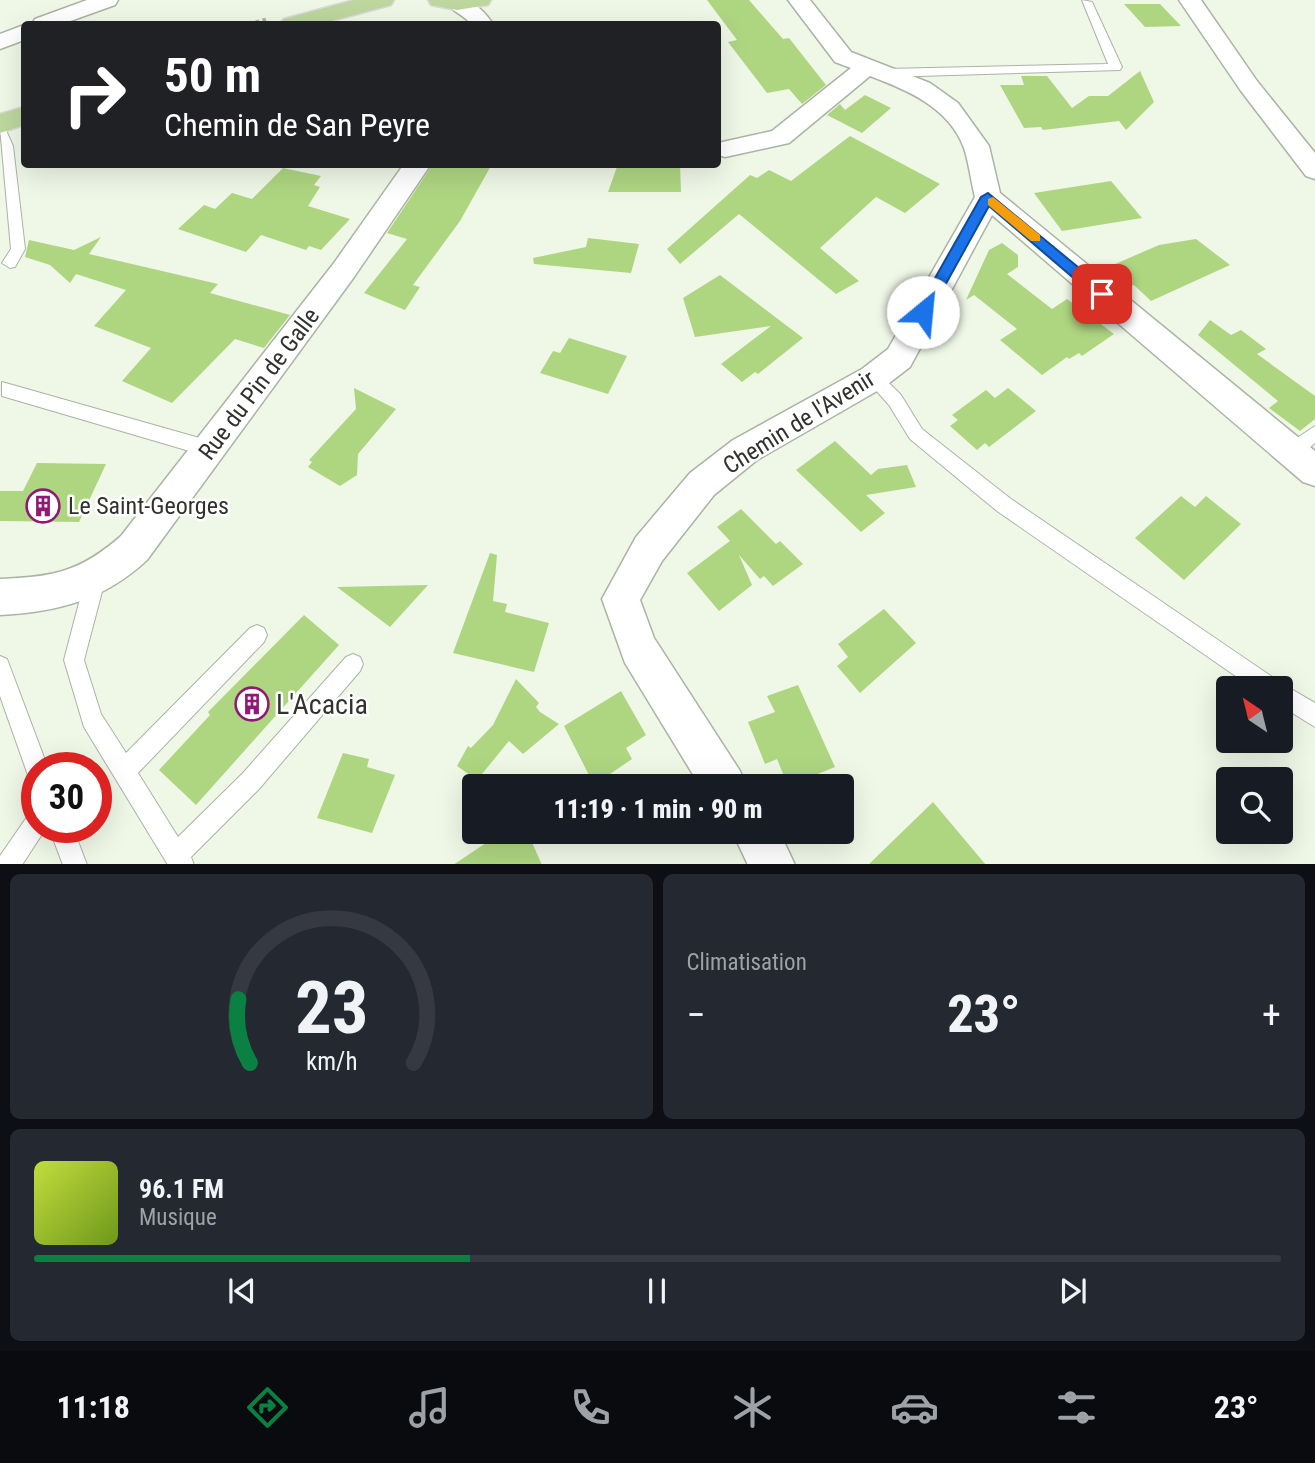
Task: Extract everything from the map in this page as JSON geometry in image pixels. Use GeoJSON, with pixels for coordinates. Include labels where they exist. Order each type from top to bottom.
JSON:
{"type":"FeatureCollection","features":[{"type":"Feature","properties":{"kind":"main road"},"geometry":{"type":"LineString","coordinates":[[280,21],[346,0]]}},
{"type":"Feature","properties":{"kind":"main road"},"geometry":{"type":"LineString","coordinates":[[304,21],[382,0]]}},
{"type":"Feature","properties":{"kind":"main road"},"geometry":{"type":"LineString","coordinates":[[0,113],[21,109]]}},
{"type":"Feature","properties":{"kind":"main road"},"geometry":{"type":"LineString","coordinates":[[0,122],[21,117]]}},
{"type":"Feature","properties":{"kind":"street"},"geometry":{"type":"LineString","coordinates":[[51,21],[107,0]]}},
{"type":"Feature","properties":{"kind":"street"},"geometry":{"type":"LineString","coordinates":[[484,21],[487,0]]}},
{"type":"Feature","properties":{"kind":"street"},"geometry":{"type":"LineString","coordinates":[[799,0],[843,57],[922,88],[949,108],[976,146],[988,197],[1315,471]]}},
{"type":"Feature","properties":{"kind":"street"},"geometry":{"type":"LineString","coordinates":[[1190,0],[1249,86],[1315,170]]}},
{"type":"Feature","properties":{"kind":"street"},"geometry":{"type":"LineString","coordinates":[[459,1],[481,21]]}},
{"type":"Feature","properties":{"kind":"street"},"geometry":{"type":"LineString","coordinates":[[725,149],[780,137],[877,70]]}},
{"type":"Feature","properties":{"kind":"street","name":"Rue du Pin de Galle"},"geometry":{"type":"LineString","coordinates":[[0,597],[70,591],[95,580],[134,548],[210,449],[415,168]]}},
{"type":"Feature","properties":{"kind":"street","name":"Chemin de l'Avenir"},"geometry":{"type":"LineString","coordinates":[[717,774],[639,649],[621,599],[649,550],[702,484],[745,450],[873,378],[899,358],[988,197]]}},
{"type":"Feature","properties":{"kind":"street"},"geometry":{"type":"LineString","coordinates":[[761,844],[773,864]]}},
{"type":"Feature","properties":{"kind":"lane"},"geometry":{"type":"LineString","coordinates":[[877,70],[1116,67],[1086,2]]}},
{"type":"Feature","properties":{"kind":"lane"},"geometry":{"type":"LineString","coordinates":[[0,122],[21,110]]}},
{"type":"Feature","properties":{"kind":"lane"},"geometry":{"type":"LineString","coordinates":[[0,131],[6,146],[18,249],[10,263]]}},
{"type":"Feature","properties":{"kind":"lane"},"geometry":{"type":"LineString","coordinates":[[873,378],[895,400],[916,434],[1003,505],[1254,676]]}},
{"type":"Feature","properties":{"kind":"lane"},"geometry":{"type":"LineString","coordinates":[[2,389],[210,449]]}},
{"type":"Feature","properties":{"kind":"lane"},"geometry":{"type":"LineString","coordinates":[[1291,451],[1315,433]]}},
{"type":"Feature","properties":{"kind":"lane"},"geometry":{"type":"LineString","coordinates":[[95,580],[74,660],[92,719],[179,860],[354,664]]}},
{"type":"Feature","properties":{"kind":"lane"},"geometry":{"type":"LineString","coordinates":[[124,771],[257,635]]}},
{"type":"Feature","properties":{"kind":"lane"},"geometry":{"type":"LineString","coordinates":[[0,666],[31,752]]}},
{"type":"Feature","properties":{"kind":"lane"},"geometry":{"type":"LineString","coordinates":[[1293,702],[1315,716]]}},
{"type":"Feature","properties":{"kind":"lane"},"geometry":{"type":"LineString","coordinates":[[8,864],[22,843]]}},
{"type":"Feature","properties":{"kind":"lane"},"geometry":{"type":"LineString","coordinates":[[67,843],[75,864]]}},
{"type":"Feature","properties":{"kind":"building"},"geometry":{"type":"Polygon","coordinates":[[[707,0],[749,0],[783,39],[789,38],[826,85],[802,104],[789,89],[767,93],[728,42],[737,40],[707,0]]]}},
{"type":"Feature","properties":{"kind":"building"},"geometry":{"type":"Polygon","coordinates":[[[1124,4],[1160,4],[1181,26],[1145,27],[1124,4]]]}},
{"type":"Feature","properties":{"kind":"building"},"geometry":{"type":"Polygon","coordinates":[[[1140,71],[1154,102],[1126,130],[1119,121],[1043,130],[1041,127],[1024,128],[1000,85],[1024,85],[1021,76],[1047,76],[1072,108],[1089,96],[1108,96],[1140,71]]]}},
{"type":"Feature","properties":{"kind":"building"},"geometry":{"type":"Polygon","coordinates":[[[865,95],[891,108],[862,133],[827,115],[840,104],[845,110],[865,95]]]}},
{"type":"Feature","properties":{"kind":"building"},"geometry":{"type":"Polygon","coordinates":[[[850,136],[940,184],[905,213],[876,197],[820,248],[859,281],[836,294],[739,214],[680,264],[667,249],[750,175],[757,178],[769,170],[791,181],[850,136]]]}},
{"type":"Feature","properties":{"kind":"building"},"geometry":{"type":"Polygon","coordinates":[[[283,168],[321,176],[314,185],[320,187],[308,206],[350,219],[321,250],[309,246],[306,250],[261,235],[246,252],[178,229],[204,205],[215,209],[232,193],[252,199],[283,168]]]}},
{"type":"Feature","properties":{"kind":"building"},"geometry":{"type":"Polygon","coordinates":[[[430,168],[490,168],[460,221],[413,285],[420,287],[405,310],[364,293],[407,239],[387,233],[430,168]]]}},
{"type":"Feature","properties":{"kind":"building"},"geometry":{"type":"Polygon","coordinates":[[[617,168],[680,168],[681,192],[608,192],[617,168]]]}},
{"type":"Feature","properties":{"kind":"building"},"geometry":{"type":"Polygon","coordinates":[[[1111,181],[1142,218],[1062,231],[1034,193],[1111,181]]]}},
{"type":"Feature","properties":{"kind":"building"},"geometry":{"type":"Polygon","coordinates":[[[101,237],[89,254],[218,284],[210,293],[290,315],[264,348],[235,339],[172,403],[122,381],[151,348],[94,326],[126,290],[76,274],[70,283],[50,265],[25,257],[29,240],[74,250],[101,237]]]}},
{"type":"Feature","properties":{"kind":"building"},"geometry":{"type":"Polygon","coordinates":[[[588,238],[639,244],[631,273],[534,264],[533,258],[586,247],[588,238]]]}},
{"type":"Feature","properties":{"kind":"building"},"geometry":{"type":"Polygon","coordinates":[[[1196,239],[1230,265],[1151,301],[1134,285],[1128,287],[1106,268],[1159,245],[1196,239]]]}},
{"type":"Feature","properties":{"kind":"building"},"geometry":{"type":"Polygon","coordinates":[[[1002,243],[1018,255],[1018,267],[1007,274],[1052,309],[1067,299],[1114,334],[1082,356],[1079,353],[1069,359],[1067,357],[1042,375],[1000,340],[1017,329],[974,295],[966,300],[989,250],[1002,243]]]}},
{"type":"Feature","properties":{"kind":"building"},"geometry":{"type":"Polygon","coordinates":[[[720,275],[803,338],[758,374],[755,372],[742,382],[721,364],[771,326],[695,337],[683,298],[720,275]]]}},
{"type":"Feature","properties":{"kind":"building"},"geometry":{"type":"Polygon","coordinates":[[[1210,320],[1231,335],[1241,330],[1266,349],[1257,354],[1315,396],[1315,419],[1300,431],[1269,408],[1278,401],[1198,335],[1210,320]]]}},
{"type":"Feature","properties":{"kind":"building"},"geometry":{"type":"Polygon","coordinates":[[[569,338],[627,356],[608,394],[540,373],[553,351],[560,353],[569,338]]]}},
{"type":"Feature","properties":{"kind":"building"},"geometry":{"type":"Polygon","coordinates":[[[354,388],[396,409],[358,454],[357,475],[340,486],[308,467],[312,462],[309,460],[356,409],[354,388]]]}},
{"type":"Feature","properties":{"kind":"building"},"geometry":{"type":"Polygon","coordinates":[[[1008,388],[1036,411],[989,447],[985,443],[977,450],[950,426],[958,420],[952,415],[986,390],[995,398],[1008,388]]]}},
{"type":"Feature","properties":{"kind":"building"},"geometry":{"type":"Polygon","coordinates":[[[835,441],[871,475],[878,469],[907,465],[916,487],[866,495],[885,513],[861,532],[796,470],[835,441]]]}},
{"type":"Feature","properties":{"kind":"building","name":"Le Saint-Georges"},"geometry":{"type":"Polygon","coordinates":[[[37,463],[106,464],[79,522],[0,521],[0,491],[23,491],[37,463]]]}},
{"type":"Feature","properties":{"kind":"building"},"geometry":{"type":"Polygon","coordinates":[[[1181,496],[1195,507],[1206,496],[1241,524],[1184,580],[1135,538],[1181,496]]]}},
{"type":"Feature","properties":{"kind":"building"},"geometry":{"type":"Polygon","coordinates":[[[741,509],[776,544],[780,541],[803,564],[773,586],[764,576],[760,579],[739,555],[752,585],[719,611],[687,573],[730,541],[717,527],[741,509]]]}},
{"type":"Feature","properties":{"kind":"building"},"geometry":{"type":"Polygon","coordinates":[[[490,553],[497,555],[493,601],[507,604],[505,612],[549,623],[534,672],[453,653],[490,553]]]}},
{"type":"Feature","properties":{"kind":"building"},"geometry":{"type":"Polygon","coordinates":[[[428,585],[390,627],[337,587],[380,586],[428,585]]]}},
{"type":"Feature","properties":{"kind":"building"},"geometry":{"type":"Polygon","coordinates":[[[884,609],[916,643],[860,693],[837,666],[848,657],[838,644],[884,609]]]}},
{"type":"Feature","properties":{"kind":"building","name":"L'Acacia"},"geometry":{"type":"Polygon","coordinates":[[[304,615],[339,645],[196,805],[159,770],[210,715],[208,712],[304,615]]]}},
{"type":"Feature","properties":{"kind":"building"},"geometry":{"type":"Polygon","coordinates":[[[516,679],[539,703],[536,707],[540,712],[559,724],[523,754],[509,741],[482,774],[468,774],[457,766],[468,746],[471,748],[493,725],[516,679]]]}},
{"type":"Feature","properties":{"kind":"building"},"geometry":{"type":"Polygon","coordinates":[[[798,685],[835,767],[818,774],[783,774],[777,759],[765,764],[748,722],[775,712],[767,696],[798,685]]]}},
{"type":"Feature","properties":{"kind":"building"},"geometry":{"type":"Polygon","coordinates":[[[621,691],[646,735],[626,748],[632,759],[610,774],[588,774],[564,726],[621,691]]]}},
{"type":"Feature","properties":{"kind":"building"},"geometry":{"type":"Polygon","coordinates":[[[343,753],[369,759],[367,767],[395,775],[372,833],[317,818],[343,753]]]}},
{"type":"Feature","properties":{"kind":"building"},"geometry":{"type":"Polygon","coordinates":[[[933,802],[985,864],[869,864],[933,802]]]}},
{"type":"Feature","properties":{"kind":"building"},"geometry":{"type":"Polygon","coordinates":[[[484,844],[533,844],[542,864],[454,864],[484,844]]]}},
{"type":"Feature","properties":{"kind":"slow traffic"},"geometry":{"type":"LineString","coordinates":[[993,202],[1036,238]]}},
{"type":"Feature","properties":{"kind":"place","name":"Le Saint-Georges"},"geometry":{"type":"Point","coordinates":[43,506]}},
{"type":"Feature","properties":{"kind":"place","name":"L'Acacia"},"geometry":{"type":"Point","coordinates":[252,704]}},
{"type":"Feature","properties":{"kind":"route"},"geometry":{"type":"LineString","coordinates":[[923,312],[988,197],[1102,294]]}}]}
